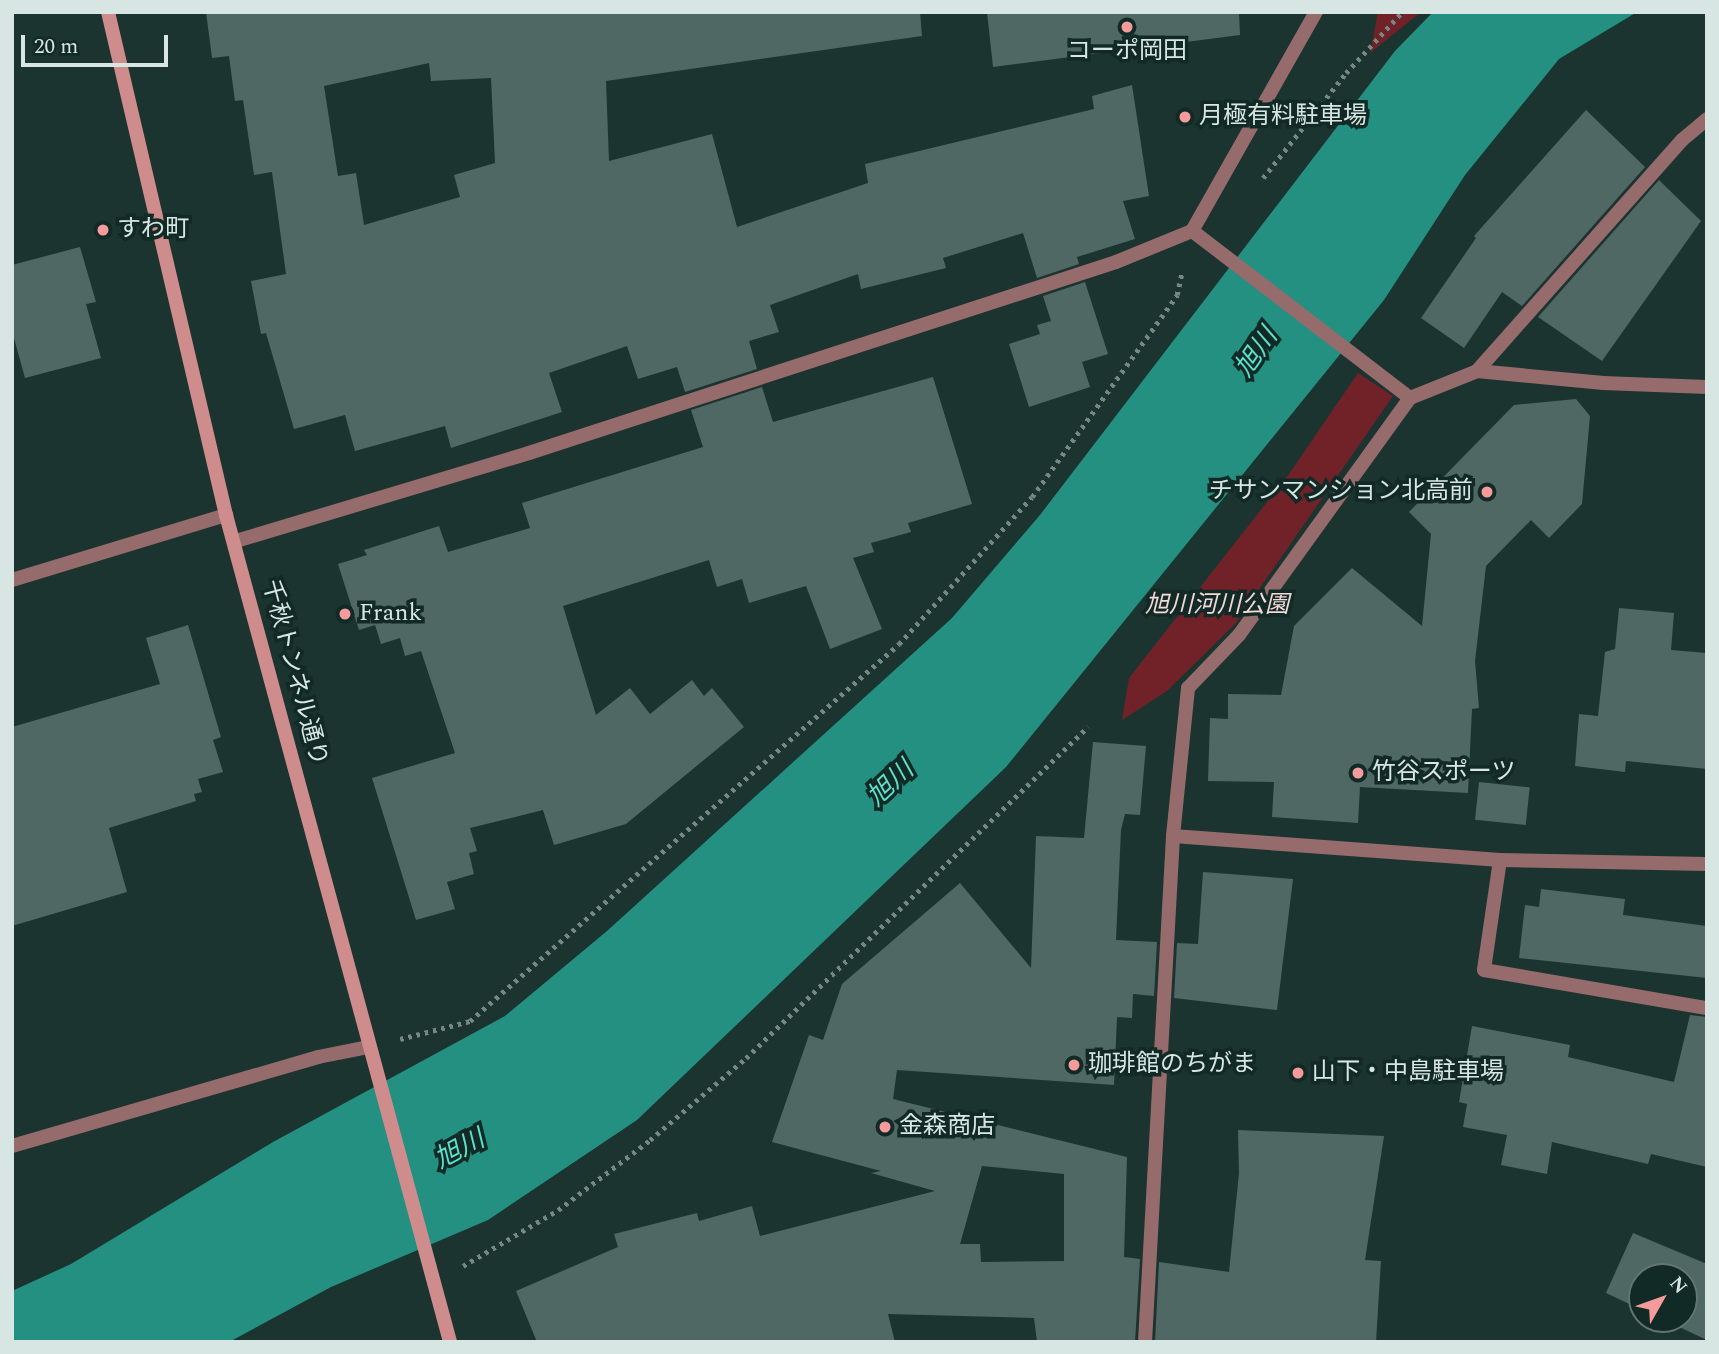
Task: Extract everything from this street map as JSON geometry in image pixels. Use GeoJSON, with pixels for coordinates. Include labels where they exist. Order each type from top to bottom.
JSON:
{"type":"FeatureCollection","features":[{"type":"Feature","properties":{"kind":"street","name":"千秋トンネル通り"},"geometry":{"type":"LineString","coordinates":[[108,12],[226,515],[236,541],[378,1085],[450,1342]]}},
{"type":"Feature","properties":{"kind":"street"},"geometry":{"type":"LineString","coordinates":[[236,541],[529,453],[1116,262],[1192,231],[1316,12]]}},
{"type":"Feature","properties":{"kind":"street"},"geometry":{"type":"LineString","coordinates":[[1144,1342],[1173,836],[1188,688],[1239,635],[1410,398],[1477,371],[1682,140],[1707,119]]}},
{"type":"Feature","properties":{"kind":"street"},"geometry":{"type":"LineString","coordinates":[[1192,231],[1410,398]]}},
{"type":"Feature","properties":{"kind":"street"},"geometry":{"type":"LineString","coordinates":[[1477,371],[1603,383],[1707,387]]}},
{"type":"Feature","properties":{"kind":"street"},"geometry":{"type":"LineString","coordinates":[[12,580],[226,515]]}},
{"type":"Feature","properties":{"kind":"street"},"geometry":{"type":"LineString","coordinates":[[1173,836],[1500,860],[1707,864]]}},
{"type":"Feature","properties":{"kind":"street"},"geometry":{"type":"LineString","coordinates":[[1500,860],[1484,970],[1707,1008]]}},
{"type":"Feature","properties":{"kind":"street"},"geometry":{"type":"LineString","coordinates":[[12,1146],[318,1057],[369,1047]]}},
{"type":"Feature","properties":{"kind":"path"},"geometry":{"type":"LineString","coordinates":[[1259,183],[1346,73],[1402,12]]}},
{"type":"Feature","properties":{"kind":"path"},"geometry":{"type":"LineString","coordinates":[[369,1047],[470,1021],[899,644],[1032,497],[1177,295],[1192,231]]}},
{"type":"Feature","properties":{"kind":"path"},"geometry":{"type":"LineString","coordinates":[[435,1283],[558,1210],[650,1140],[746,1058],[1088,727]]}},
{"type":"Feature","properties":{"kind":"green space"},"geometry":{"type":"Polygon","coordinates":[[[1378,12],[1421,12],[1370,53],[1378,12]]]}},
{"type":"Feature","properties":{"kind":"green space","name":"旭川河川公園"},"geometry":{"type":"Polygon","coordinates":[[[1358,373],[1393,396],[1235,624],[1167,691],[1122,720],[1129,678],[1289,474],[1358,373]]]}},
{"type":"Feature","properties":{"kind":"water","name":"旭川"},"geometry":{"type":"Polygon","coordinates":[[[1433,12],[1637,12],[1559,59],[1465,175],[1384,300],[1006,767],[637,1120],[488,1220],[331,1287],[229,1342],[12,1342],[12,1291],[71,1264],[273,1142],[505,1016],[607,931],[952,618],[1040,515],[1395,51],[1433,12]]]}},
{"type":"Feature","properties":{"kind":"building"},"geometry":{"type":"Polygon","coordinates":[[[206,12],[920,12],[922,36],[606,81],[609,161],[712,134],[737,227],[868,183],[865,164],[1094,109],[1092,96],[1132,85],[1149,196],[1123,201],[1135,239],[1077,257],[1079,264],[1037,278],[1023,233],[943,258],[946,268],[861,289],[858,274],[770,305],[779,332],[749,341],[757,369],[685,392],[677,367],[638,379],[627,346],[549,373],[562,412],[451,448],[445,426],[355,451],[345,415],[294,429],[266,333],[261,334],[251,281],[286,274],[272,172],[254,175],[243,100],[235,101],[229,56],[212,58],[206,12]],[[429,63],[324,86],[338,176],[356,173],[364,225],[460,197],[454,175],[495,163],[491,78],[431,81],[429,63]]]}},
{"type":"Feature","properties":{"kind":"building"},"geometry":{"type":"Polygon","coordinates":[[[987,12],[1239,12],[1240,35],[993,67],[987,12]]]}},
{"type":"Feature","properties":{"kind":"building"},"geometry":{"type":"Polygon","coordinates":[[[1586,110],[1645,167],[1522,306],[1502,292],[1464,348],[1421,318],[1476,238],[1474,236],[1586,110]]]}},
{"type":"Feature","properties":{"kind":"building"},"geometry":{"type":"Polygon","coordinates":[[[1659,180],[1701,221],[1602,361],[1538,317],[1659,180]]]}},
{"type":"Feature","properties":{"kind":"building"},"geometry":{"type":"Polygon","coordinates":[[[80,247],[96,302],[86,304],[101,358],[25,378],[12,331],[12,265],[80,247]]]}},
{"type":"Feature","properties":{"kind":"building"},"geometry":{"type":"Polygon","coordinates":[[[1085,282],[1108,354],[1082,362],[1090,387],[1029,407],[1009,344],[1040,334],[1037,325],[1051,321],[1043,296],[1085,282]]]}},
{"type":"Feature","properties":{"kind":"building"},"geometry":{"type":"Polygon","coordinates":[[[933,377],[972,504],[908,523],[911,532],[871,543],[874,552],[853,558],[882,629],[830,649],[806,586],[749,603],[742,579],[717,587],[709,560],[563,606],[596,715],[630,688],[650,714],[692,680],[704,696],[712,688],[744,727],[626,824],[554,845],[543,810],[470,828],[477,851],[469,853],[474,874],[447,882],[455,909],[416,920],[372,778],[455,753],[421,651],[405,656],[400,638],[381,644],[375,625],[359,630],[338,564],[367,555],[364,550],[439,526],[448,552],[530,528],[522,503],[703,447],[691,410],[762,387],[773,422],[933,377]]]}},
{"type":"Feature","properties":{"kind":"building"},"geometry":{"type":"Polygon","coordinates":[[[1576,399],[1590,416],[1582,504],[1549,538],[1531,520],[1486,566],[1475,661],[1479,708],[1472,709],[1468,793],[1360,787],[1358,823],[1272,817],[1274,782],[1208,781],[1210,718],[1228,719],[1228,694],[1281,695],[1294,626],[1352,568],[1422,626],[1431,534],[1409,512],[1514,405],[1576,399]]]}},
{"type":"Feature","properties":{"kind":"building"},"geometry":{"type":"Polygon","coordinates":[[[1619,608],[1674,613],[1671,650],[1707,653],[1707,769],[1626,761],[1625,772],[1575,766],[1579,714],[1598,716],[1605,652],[1615,649],[1619,608]]]}},
{"type":"Feature","properties":{"kind":"building"},"geometry":{"type":"Polygon","coordinates":[[[188,625],[221,737],[213,740],[223,772],[198,779],[202,792],[194,794],[196,801],[109,828],[127,892],[12,926],[12,727],[160,684],[146,638],[188,625]]]}},
{"type":"Feature","properties":{"kind":"building"},"geometry":{"type":"Polygon","coordinates":[[[1093,742],[1146,746],[1140,815],[1125,814],[1121,830],[1116,940],[1157,942],[1154,996],[1133,994],[1132,1018],[1117,1017],[1114,1085],[897,1070],[893,1099],[1127,1157],[1124,1257],[1140,1259],[1135,1342],[1037,1342],[1034,1318],[888,1314],[895,1342],[537,1342],[516,1291],[618,1247],[614,1234],[697,1213],[699,1221],[752,1206],[760,1236],[935,1191],[871,1173],[881,1171],[772,1142],[809,1035],[823,1040],[842,984],[960,883],[1031,968],[1036,836],[1084,838],[1093,742]],[[982,1166],[960,1244],[980,1244],[981,1262],[1064,1261],[1064,1174],[982,1166]]]}},
{"type":"Feature","properties":{"kind":"building"},"geometry":{"type":"Polygon","coordinates":[[[1479,782],[1530,787],[1526,825],[1475,820],[1479,782]]]}},
{"type":"Feature","properties":{"kind":"building"},"geometry":{"type":"Polygon","coordinates":[[[1203,872],[1293,879],[1277,1010],[1174,998],[1177,943],[1198,944],[1203,872]]]}},
{"type":"Feature","properties":{"kind":"building"},"geometry":{"type":"Polygon","coordinates":[[[1541,889],[1625,899],[1623,915],[1707,926],[1707,978],[1519,958],[1525,905],[1539,907],[1541,889]]]}},
{"type":"Feature","properties":{"kind":"building"},"geometry":{"type":"Polygon","coordinates":[[[1690,1015],[1707,1017],[1707,1167],[1651,1154],[1648,1164],[1552,1142],[1547,1174],[1501,1165],[1507,1135],[1463,1127],[1467,1104],[1459,1102],[1472,1026],[1570,1045],[1568,1057],[1674,1082],[1690,1015]]]}},
{"type":"Feature","properties":{"kind":"building"},"geometry":{"type":"Polygon","coordinates":[[[1238,1130],[1384,1136],[1365,1260],[1381,1261],[1376,1342],[1155,1342],[1159,1262],[1229,1272],[1239,1173],[1238,1130]]]}},
{"type":"Feature","properties":{"kind":"building"},"geometry":{"type":"Polygon","coordinates":[[[1633,1233],[1707,1264],[1707,1340],[1692,1333],[1698,1333],[1698,1263],[1628,1263],[1628,1303],[1606,1293],[1633,1233]]]}},
{"type":"Feature","properties":{"kind":"place","name":"コーポ岡田"},"geometry":{"type":"Point","coordinates":[1127,27]}},
{"type":"Feature","properties":{"kind":"place","name":"月極有料駐車場"},"geometry":{"type":"Point","coordinates":[1185,117]}},
{"type":"Feature","properties":{"kind":"place","name":"すわ町"},"geometry":{"type":"Point","coordinates":[103,230]}},
{"type":"Feature","properties":{"kind":"place","name":"チサンマンション北高前"},"geometry":{"type":"Point","coordinates":[1487,492]}},
{"type":"Feature","properties":{"kind":"place","name":"Frank"},"geometry":{"type":"Point","coordinates":[345,614]}},
{"type":"Feature","properties":{"kind":"place","name":"竹谷スポーツ"},"geometry":{"type":"Point","coordinates":[1358,773]}},
{"type":"Feature","properties":{"kind":"place","name":"珈琲館のちがま"},"geometry":{"type":"Point","coordinates":[1074,1065]}},
{"type":"Feature","properties":{"kind":"place","name":"山下・中島駐車場"},"geometry":{"type":"Point","coordinates":[1298,1073]}},
{"type":"Feature","properties":{"kind":"place","name":"金森商店"},"geometry":{"type":"Point","coordinates":[885,1127]}}]}
